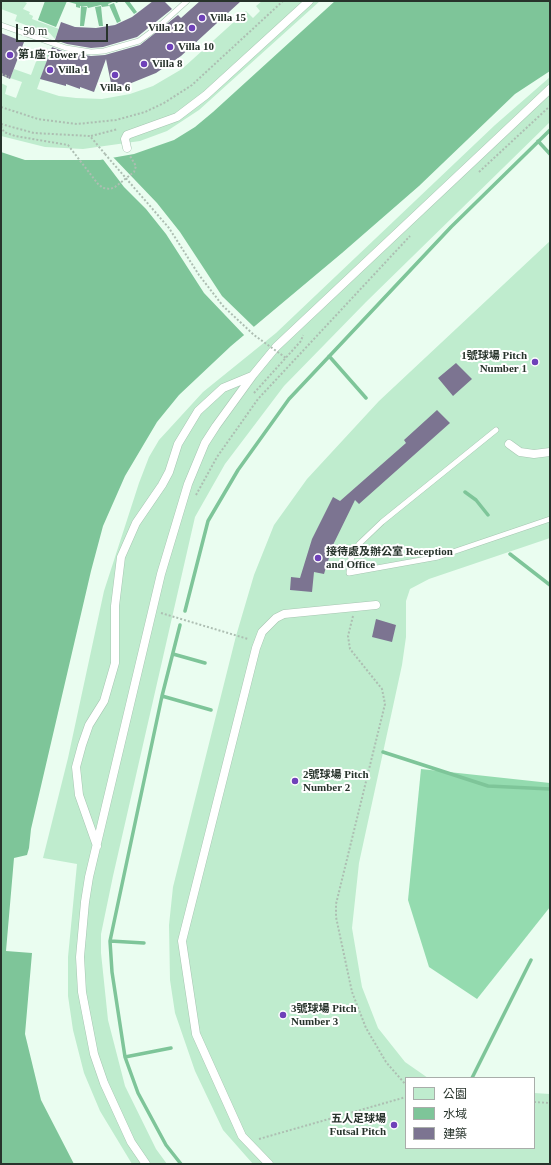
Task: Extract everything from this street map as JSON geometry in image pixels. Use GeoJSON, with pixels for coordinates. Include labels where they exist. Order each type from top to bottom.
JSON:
{"type":"FeatureCollection","features":[{"type":"Feature","properties":{"kind":"street"},"geometry":{"type":"LineString","coordinates":[[126,148],[125,139],[127,135],[177,117],[206,95],[309,1]]}},
{"type":"Feature","properties":{"kind":"street"},"geometry":{"type":"LineString","coordinates":[[146,1164],[131,1142],[104,1083],[94,1054],[86,1020],[82,992],[80,957],[85,902],[97,846],[145,638],[179,510],[205,443],[253,375],[298,325],[550,89]]}},
{"type":"Feature","properties":{"kind":"street"},"geometry":{"type":"LineString","coordinates":[[97,846],[79,795],[76,767],[90,724],[104,701],[115,663],[115,606],[121,557],[136,523],[169,472],[178,444],[198,411],[223,388],[253,375]]}},
{"type":"Feature","properties":{"kind":"street"},"geometry":{"type":"LineString","coordinates":[[509,444],[520,452],[534,454],[550,452]]}},
{"type":"Feature","properties":{"kind":"street"},"geometry":{"type":"LineString","coordinates":[[269,1164],[242,1136],[196,1034],[182,941],[258,642],[262,632],[268,624],[284,614],[376,606]]}},
{"type":"Feature","properties":{"kind":"lane"},"geometry":{"type":"LineString","coordinates":[[1,25],[66,48],[91,52],[104,51],[139,41],[158,27],[187,1]]}},
{"type":"Feature","properties":{"kind":"lane"},"geometry":{"type":"LineString","coordinates":[[496,430],[382,522],[359,544],[350,561],[349,573],[438,557],[550,519]]}},
{"type":"Feature","properties":{"kind":"path"},"geometry":{"type":"LineString","coordinates":[[1,107],[38,119],[77,124],[116,120],[144,112],[164,103],[192,85],[283,1]]}},
{"type":"Feature","properties":{"kind":"path"},"geometry":{"type":"LineString","coordinates":[[1,74],[9,77]]}},
{"type":"Feature","properties":{"kind":"path"},"geometry":{"type":"LineString","coordinates":[[476,175],[550,106]]}},
{"type":"Feature","properties":{"kind":"path"},"geometry":{"type":"LineString","coordinates":[[1,125],[4,132],[15,136],[58,142],[68,145],[98,184],[110,189],[124,182],[134,172],[136,166],[126,148]]}},
{"type":"Feature","properties":{"kind":"path"},"geometry":{"type":"LineString","coordinates":[[1,125],[34,133],[90,136],[169,228],[199,275],[223,306],[254,335],[286,358]]}},
{"type":"Feature","properties":{"kind":"path"},"geometry":{"type":"LineString","coordinates":[[194,500],[217,458],[258,399],[413,233]]}},
{"type":"Feature","properties":{"kind":"path"},"geometry":{"type":"LineString","coordinates":[[281,362],[301,341]]}},
{"type":"Feature","properties":{"kind":"path"},"geometry":{"type":"LineString","coordinates":[[160,613],[162,606]]}},
{"type":"Feature","properties":{"kind":"path"},"geometry":{"type":"LineString","coordinates":[[355,608],[348,636],[350,648],[382,689],[385,704],[336,904],[336,917],[352,992],[366,1028],[386,1062],[405,1084]]}},
{"type":"Feature","properties":{"kind":"path"},"geometry":{"type":"LineString","coordinates":[[173,617],[258,642]]}},
{"type":"Feature","properties":{"kind":"path"},"geometry":{"type":"LineString","coordinates":[[248,1142],[405,1097]]}},
{"type":"Feature","properties":{"kind":"path"},"geometry":{"type":"LineString","coordinates":[[535,1102],[550,1103]]}},
{"type":"Feature","properties":{"kind":"green space"},"geometry":{"type":"Polygon","coordinates":[[[1,1],[23,1],[27,3],[23,9],[30,12],[29,14],[33,16],[32,19],[59,29],[55,39],[45,28],[34,28],[15,21],[17,15],[1,9],[1,1]]]}},
{"type":"Feature","properties":{"kind":"green space"},"geometry":{"type":"Polygon","coordinates":[[[262,1],[320,1],[199,110],[167,131],[140,141],[83,149],[45,147],[1,136],[1,83],[7,86],[5,94],[16,98],[22,82],[10,78],[14,69],[31,75],[37,59],[34,58],[34,52],[38,53],[40,49],[45,48],[51,50],[37,89],[59,96],[76,98],[102,99],[130,94],[153,86],[182,69],[246,11],[253,18],[260,11],[256,6],[262,1]]]}},
{"type":"Feature","properties":{"kind":"green space"},"geometry":{"type":"Polygon","coordinates":[[[550,77],[550,122],[366,302],[284,386],[225,464],[195,517],[101,934],[101,953],[108,1020],[125,1086],[156,1149],[167,1164],[132,1164],[100,1111],[84,1073],[73,1030],[68,996],[68,957],[77,864],[43,858],[68,758],[104,591],[139,483],[149,457],[159,440],[203,392],[276,333],[495,125],[550,77]]]}},
{"type":"Feature","properties":{"kind":"green space"},"geometry":{"type":"Polygon","coordinates":[[[550,241],[550,538],[429,579],[410,589],[406,601],[406,637],[402,665],[359,863],[352,928],[362,987],[378,1028],[405,1062],[427,1077],[405,1077],[405,1149],[535,1149],[535,1093],[550,1094],[550,1164],[253,1164],[223,1130],[195,1071],[175,1013],[170,980],[169,925],[173,887],[236,636],[254,575],[274,525],[307,479],[379,401],[550,241]]]}},
{"type":"Feature","properties":{"kind":"shaded area"},"geometry":{"type":"Polygon","coordinates":[[[421,769],[550,783],[550,907],[477,999],[429,967],[408,900],[421,769]]]}},
{"type":"Feature","properties":{"kind":"water"},"geometry":{"type":"Polygon","coordinates":[[[45,1],[67,1],[56,27],[38,20],[45,1]]]}},
{"type":"Feature","properties":{"kind":"water"},"geometry":{"type":"Polygon","coordinates":[[[115,1],[108,4],[109,6],[102,7],[101,5],[88,8],[87,6],[80,6],[80,8],[76,7],[76,4],[69,2],[115,1]]]}},
{"type":"Feature","properties":{"kind":"water"},"geometry":{"type":"Polygon","coordinates":[[[124,1],[129,1],[137,12],[134,14],[124,1]]]}},
{"type":"Feature","properties":{"kind":"water"},"geometry":{"type":"Polygon","coordinates":[[[335,1],[550,1],[550,71],[515,94],[419,186],[231,346],[179,395],[157,422],[125,476],[103,526],[91,571],[31,829],[27,855],[14,858],[6,951],[32,953],[25,1034],[41,1100],[74,1164],[1,1164],[1,152],[25,160],[100,160],[134,154],[174,140],[195,127],[213,112],[335,1]]]}},
{"type":"Feature","properties":{"kind":"water"},"geometry":{"type":"Polygon","coordinates":[[[114,3],[121,21],[117,23],[109,5],[114,3]]]}},
{"type":"Feature","properties":{"kind":"water"},"geometry":{"type":"Polygon","coordinates":[[[81,6],[87,7],[84,26],[80,26],[81,6]]]}},
{"type":"Feature","properties":{"kind":"water"},"geometry":{"type":"Polygon","coordinates":[[[101,6],[103,26],[99,26],[95,7],[101,6]]]}},
{"type":"Feature","properties":{"kind":"pier"},"geometry":{"type":"Polygon","coordinates":[[[112,156],[157,203],[180,232],[222,296],[255,328],[245,336],[204,293],[166,234],[146,209],[124,187],[102,158],[112,156]]]}},
{"type":"Feature","properties":{"kind":"building"},"geometry":{"type":"Polygon","coordinates":[[[153,1],[164,1],[172,9],[137,37],[103,47],[91,48],[67,44],[55,40],[61,22],[75,27],[96,28],[115,25],[132,17],[153,1]]]}},
{"type":"Feature","properties":{"kind":"building"},"geometry":{"type":"Polygon","coordinates":[[[200,1],[241,1],[181,56],[156,73],[124,86],[112,88],[106,59],[94,92],[80,87],[80,89],[66,84],[66,86],[40,79],[52,47],[65,52],[91,56],[105,55],[140,45],[178,15],[181,18],[200,1]]]}},
{"type":"Feature","properties":{"kind":"building","name":"第1座 Tower 1"},"geometry":{"type":"Polygon","coordinates":[[[1,33],[24,42],[10,79],[1,75],[1,33]]]}},
{"type":"Feature","properties":{"kind":"building"},"geometry":{"type":"Polygon","coordinates":[[[456,363],[472,379],[453,396],[438,378],[456,363]]]}},
{"type":"Feature","properties":{"kind":"building"},"geometry":{"type":"Polygon","coordinates":[[[437,410],[450,423],[359,504],[355,500],[333,545],[324,574],[314,572],[312,592],[290,590],[291,577],[300,578],[312,539],[333,497],[340,501],[406,443],[404,440],[437,410]]]}},
{"type":"Feature","properties":{"kind":"building"},"geometry":{"type":"Polygon","coordinates":[[[376,619],[396,625],[392,642],[372,637],[376,619]]]}},
{"type":"Feature","properties":{"kind":"waterway"},"geometry":{"type":"LineString","coordinates":[[185,611],[208,521],[238,470],[289,399],[451,227],[550,130]]}},
{"type":"Feature","properties":{"kind":"waterway"},"geometry":{"type":"LineString","coordinates":[[538,141],[550,154]]}},
{"type":"Feature","properties":{"kind":"waterway"},"geometry":{"type":"LineString","coordinates":[[329,356],[366,398]]}},
{"type":"Feature","properties":{"kind":"waterway"},"geometry":{"type":"LineString","coordinates":[[465,492],[476,500],[488,515]]}},
{"type":"Feature","properties":{"kind":"waterway"},"geometry":{"type":"LineString","coordinates":[[510,554],[550,585]]}},
{"type":"Feature","properties":{"kind":"waterway"},"geometry":{"type":"LineString","coordinates":[[180,625],[162,696],[110,941],[112,972],[125,1057],[138,1093],[166,1145],[181,1164]]}},
{"type":"Feature","properties":{"kind":"waterway"},"geometry":{"type":"LineString","coordinates":[[173,654],[205,663]]}},
{"type":"Feature","properties":{"kind":"waterway"},"geometry":{"type":"LineString","coordinates":[[162,696],[211,710]]}},
{"type":"Feature","properties":{"kind":"waterway"},"geometry":{"type":"LineString","coordinates":[[383,752],[488,786],[550,789]]}},
{"type":"Feature","properties":{"kind":"waterway"},"geometry":{"type":"LineString","coordinates":[[110,941],[144,943]]}},
{"type":"Feature","properties":{"kind":"waterway"},"geometry":{"type":"LineString","coordinates":[[472,1077],[531,960]]}},
{"type":"Feature","properties":{"kind":"waterway"},"geometry":{"type":"LineString","coordinates":[[125,1057],[171,1048]]}},
{"type":"Feature","properties":{"kind":"place","name":"Villa 15"},"geometry":{"type":"Point","coordinates":[202,18]}},
{"type":"Feature","properties":{"kind":"place","name":"Villa 12"},"geometry":{"type":"Point","coordinates":[192,28]}},
{"type":"Feature","properties":{"kind":"place","name":"Villa 10"},"geometry":{"type":"Point","coordinates":[170,47]}},
{"type":"Feature","properties":{"kind":"place","name":"第1座 Tower 1"},"geometry":{"type":"Point","coordinates":[10,55]}},
{"type":"Feature","properties":{"kind":"place","name":"Villa 8"},"geometry":{"type":"Point","coordinates":[144,64]}},
{"type":"Feature","properties":{"kind":"place","name":"Villa 1"},"geometry":{"type":"Point","coordinates":[50,70]}},
{"type":"Feature","properties":{"kind":"place","name":"Villa 6"},"geometry":{"type":"Point","coordinates":[115,75]}},
{"type":"Feature","properties":{"kind":"place","name":"1號球場 Pitch Number 1"},"geometry":{"type":"Point","coordinates":[535,362]}},
{"type":"Feature","properties":{"kind":"place","name":"接待處及辦公室 Reception and Office"},"geometry":{"type":"Point","coordinates":[318,558]}},
{"type":"Feature","properties":{"kind":"place","name":"2號球場 Pitch Number 2"},"geometry":{"type":"Point","coordinates":[295,781]}},
{"type":"Feature","properties":{"kind":"place","name":"3號球場 Pitch Number 3"},"geometry":{"type":"Point","coordinates":[283,1015]}},
{"type":"Feature","properties":{"kind":"place","name":"五人足球場 Futsal Pitch"},"geometry":{"type":"Point","coordinates":[394,1125]}}]}
